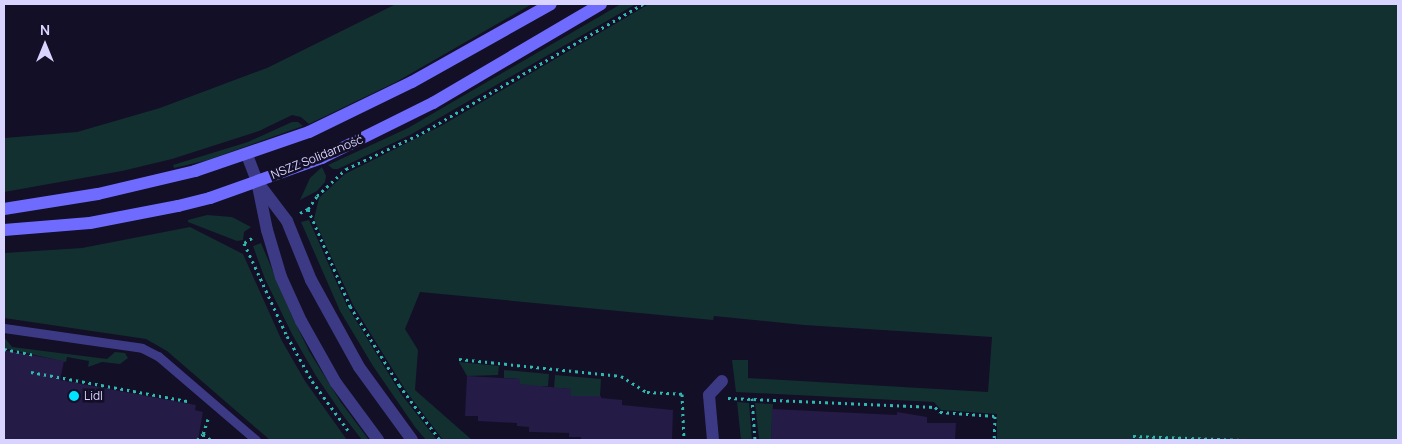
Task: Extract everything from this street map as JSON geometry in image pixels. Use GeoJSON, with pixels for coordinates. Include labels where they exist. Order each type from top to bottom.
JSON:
{"type":"FeatureCollection","features":[{"type":"Feature","properties":{"kind":"main road"},"geometry":{"type":"LineString","coordinates":[[4,210],[108,191],[195,172],[309,132],[412,82],[551,4]]}},
{"type":"Feature","properties":{"kind":"main road","name":"NSZZ Solidarność"},"geometry":{"type":"LineString","coordinates":[[4,230],[62,226],[138,215],[210,198],[322,158],[416,111],[601,4]]}},
{"type":"Feature","properties":{"kind":"street"},"geometry":{"type":"LineString","coordinates":[[247,155],[257,181],[267,230],[281,277],[301,321],[336,383],[378,440]]}},
{"type":"Feature","properties":{"kind":"street"},"geometry":{"type":"LineString","coordinates":[[257,181],[287,221],[311,280],[359,367],[412,440]]}},
{"type":"Feature","properties":{"kind":"street"},"geometry":{"type":"LineString","coordinates":[[713,440],[709,395],[722,381]]}},
{"type":"Feature","properties":{"kind":"lane"},"geometry":{"type":"LineString","coordinates":[[4,328],[142,348],[158,356],[256,440]]}},
{"type":"Feature","properties":{"kind":"path"},"geometry":{"type":"LineString","coordinates":[[440,440],[399,385],[350,306],[308,209],[317,196],[346,169],[422,133],[642,4]]}},
{"type":"Feature","properties":{"kind":"path"},"geometry":{"type":"LineString","coordinates":[[4,349],[35,355]]}},
{"type":"Feature","properties":{"kind":"path"},"geometry":{"type":"LineString","coordinates":[[459,359],[621,376],[647,392],[682,394],[684,440]]}},
{"type":"Feature","properties":{"kind":"path"},"geometry":{"type":"LineString","coordinates":[[31,372],[48,377],[193,402]]}},
{"type":"Feature","properties":{"kind":"path"},"geometry":{"type":"LineString","coordinates":[[752,398],[756,440]]}},
{"type":"Feature","properties":{"kind":"path"},"geometry":{"type":"LineString","coordinates":[[709,400],[752,398],[935,407],[940,412],[995,416],[994,440]]}},
{"type":"Feature","properties":{"kind":"path"},"geometry":{"type":"LineString","coordinates":[[197,440],[203,434],[209,420],[206,412]]}},
{"type":"Feature","properties":{"kind":"path"},"geometry":{"type":"LineString","coordinates":[[203,434],[211,440]]}},
{"type":"Feature","properties":{"kind":"path"},"geometry":{"type":"LineString","coordinates":[[1133,436],[1245,440]]}},
{"type":"Feature","properties":{"kind":"green space"},"geometry":{"type":"Polygon","coordinates":[[[396,4],[532,4],[396,82],[309,124],[301,117],[292,115],[259,131],[172,159],[122,171],[4,192],[4,138],[77,132],[160,108],[267,68],[396,4]]]}},
{"type":"Feature","properties":{"kind":"green space"},"geometry":{"type":"Polygon","coordinates":[[[621,4],[636,4],[410,135],[338,169],[333,169],[328,165],[408,128],[621,4]]]}},
{"type":"Feature","properties":{"kind":"green space"},"geometry":{"type":"Polygon","coordinates":[[[649,4],[1398,4],[1398,440],[997,440],[997,414],[941,410],[934,402],[736,392],[732,360],[748,360],[748,378],[988,392],[992,337],[804,325],[714,316],[713,320],[420,292],[405,329],[418,350],[415,390],[472,440],[443,440],[406,391],[353,305],[314,219],[319,198],[345,174],[441,126],[649,4]]]}},
{"type":"Feature","properties":{"kind":"green space"},"geometry":{"type":"Polygon","coordinates":[[[292,122],[298,122],[303,126],[208,160],[174,168],[173,165],[248,142],[292,122]]]}},
{"type":"Feature","properties":{"kind":"green space"},"geometry":{"type":"Polygon","coordinates":[[[322,167],[326,176],[325,182],[317,191],[300,200],[310,178],[322,167]]]}},
{"type":"Feature","properties":{"kind":"green space"},"geometry":{"type":"Polygon","coordinates":[[[207,215],[232,217],[251,227],[244,232],[243,240],[237,241],[188,222],[188,220],[207,215]]]}},
{"type":"Feature","properties":{"kind":"green space"},"geometry":{"type":"Polygon","coordinates":[[[309,220],[347,306],[401,394],[437,440],[426,440],[415,427],[373,366],[340,311],[301,222],[309,220]]]}},
{"type":"Feature","properties":{"kind":"green space"},"geometry":{"type":"Polygon","coordinates":[[[190,227],[243,254],[282,341],[305,381],[347,440],[270,440],[167,351],[146,339],[4,318],[4,253],[82,248],[190,227]]]}},
{"type":"Feature","properties":{"kind":"green space"},"geometry":{"type":"Polygon","coordinates":[[[261,243],[309,351],[340,401],[369,440],[362,440],[342,414],[316,376],[293,336],[265,279],[253,246],[261,243]]]}},
{"type":"Feature","properties":{"kind":"green space"},"geometry":{"type":"Polygon","coordinates":[[[4,337],[12,347],[107,359],[115,352],[125,353],[128,358],[120,364],[102,362],[88,367],[89,361],[67,357],[66,362],[4,348],[4,337]]]}},
{"type":"Feature","properties":{"kind":"green space"},"geometry":{"type":"Polygon","coordinates":[[[459,362],[499,366],[498,375],[467,376],[459,362]]]}},
{"type":"Feature","properties":{"kind":"green space"},"geometry":{"type":"Polygon","coordinates":[[[504,370],[549,374],[548,386],[519,386],[520,379],[504,378],[504,370]]]}},
{"type":"Feature","properties":{"kind":"green space"},"geometry":{"type":"Polygon","coordinates":[[[555,375],[601,379],[600,396],[571,397],[571,389],[554,388],[555,375]]]}},
{"type":"Feature","properties":{"kind":"green space"},"geometry":{"type":"Polygon","coordinates":[[[737,402],[749,403],[752,440],[741,440],[737,402]]]}},
{"type":"Feature","properties":{"kind":"green space"},"geometry":{"type":"Polygon","coordinates":[[[755,403],[773,404],[771,440],[759,440],[755,403]]]}},
{"type":"Feature","properties":{"kind":"building","name":"Lidl"},"geometry":{"type":"Polygon","coordinates":[[[4,350],[64,361],[60,380],[196,405],[195,410],[203,412],[198,440],[4,440],[4,350]]]}},
{"type":"Feature","properties":{"kind":"building"},"geometry":{"type":"Polygon","coordinates":[[[467,376],[520,379],[520,384],[571,389],[571,396],[601,396],[601,398],[622,400],[622,405],[673,410],[672,440],[581,440],[581,437],[569,437],[569,433],[529,432],[529,427],[517,426],[517,423],[478,421],[478,416],[465,416],[467,376]]]}},
{"type":"Feature","properties":{"kind":"building"},"geometry":{"type":"Polygon","coordinates":[[[772,409],[897,415],[897,412],[927,417],[927,423],[956,423],[955,440],[771,440],[772,409]]]}},
{"type":"Feature","properties":{"kind":"place","name":"Lidl"},"geometry":{"type":"Point","coordinates":[74,396]}}]}
